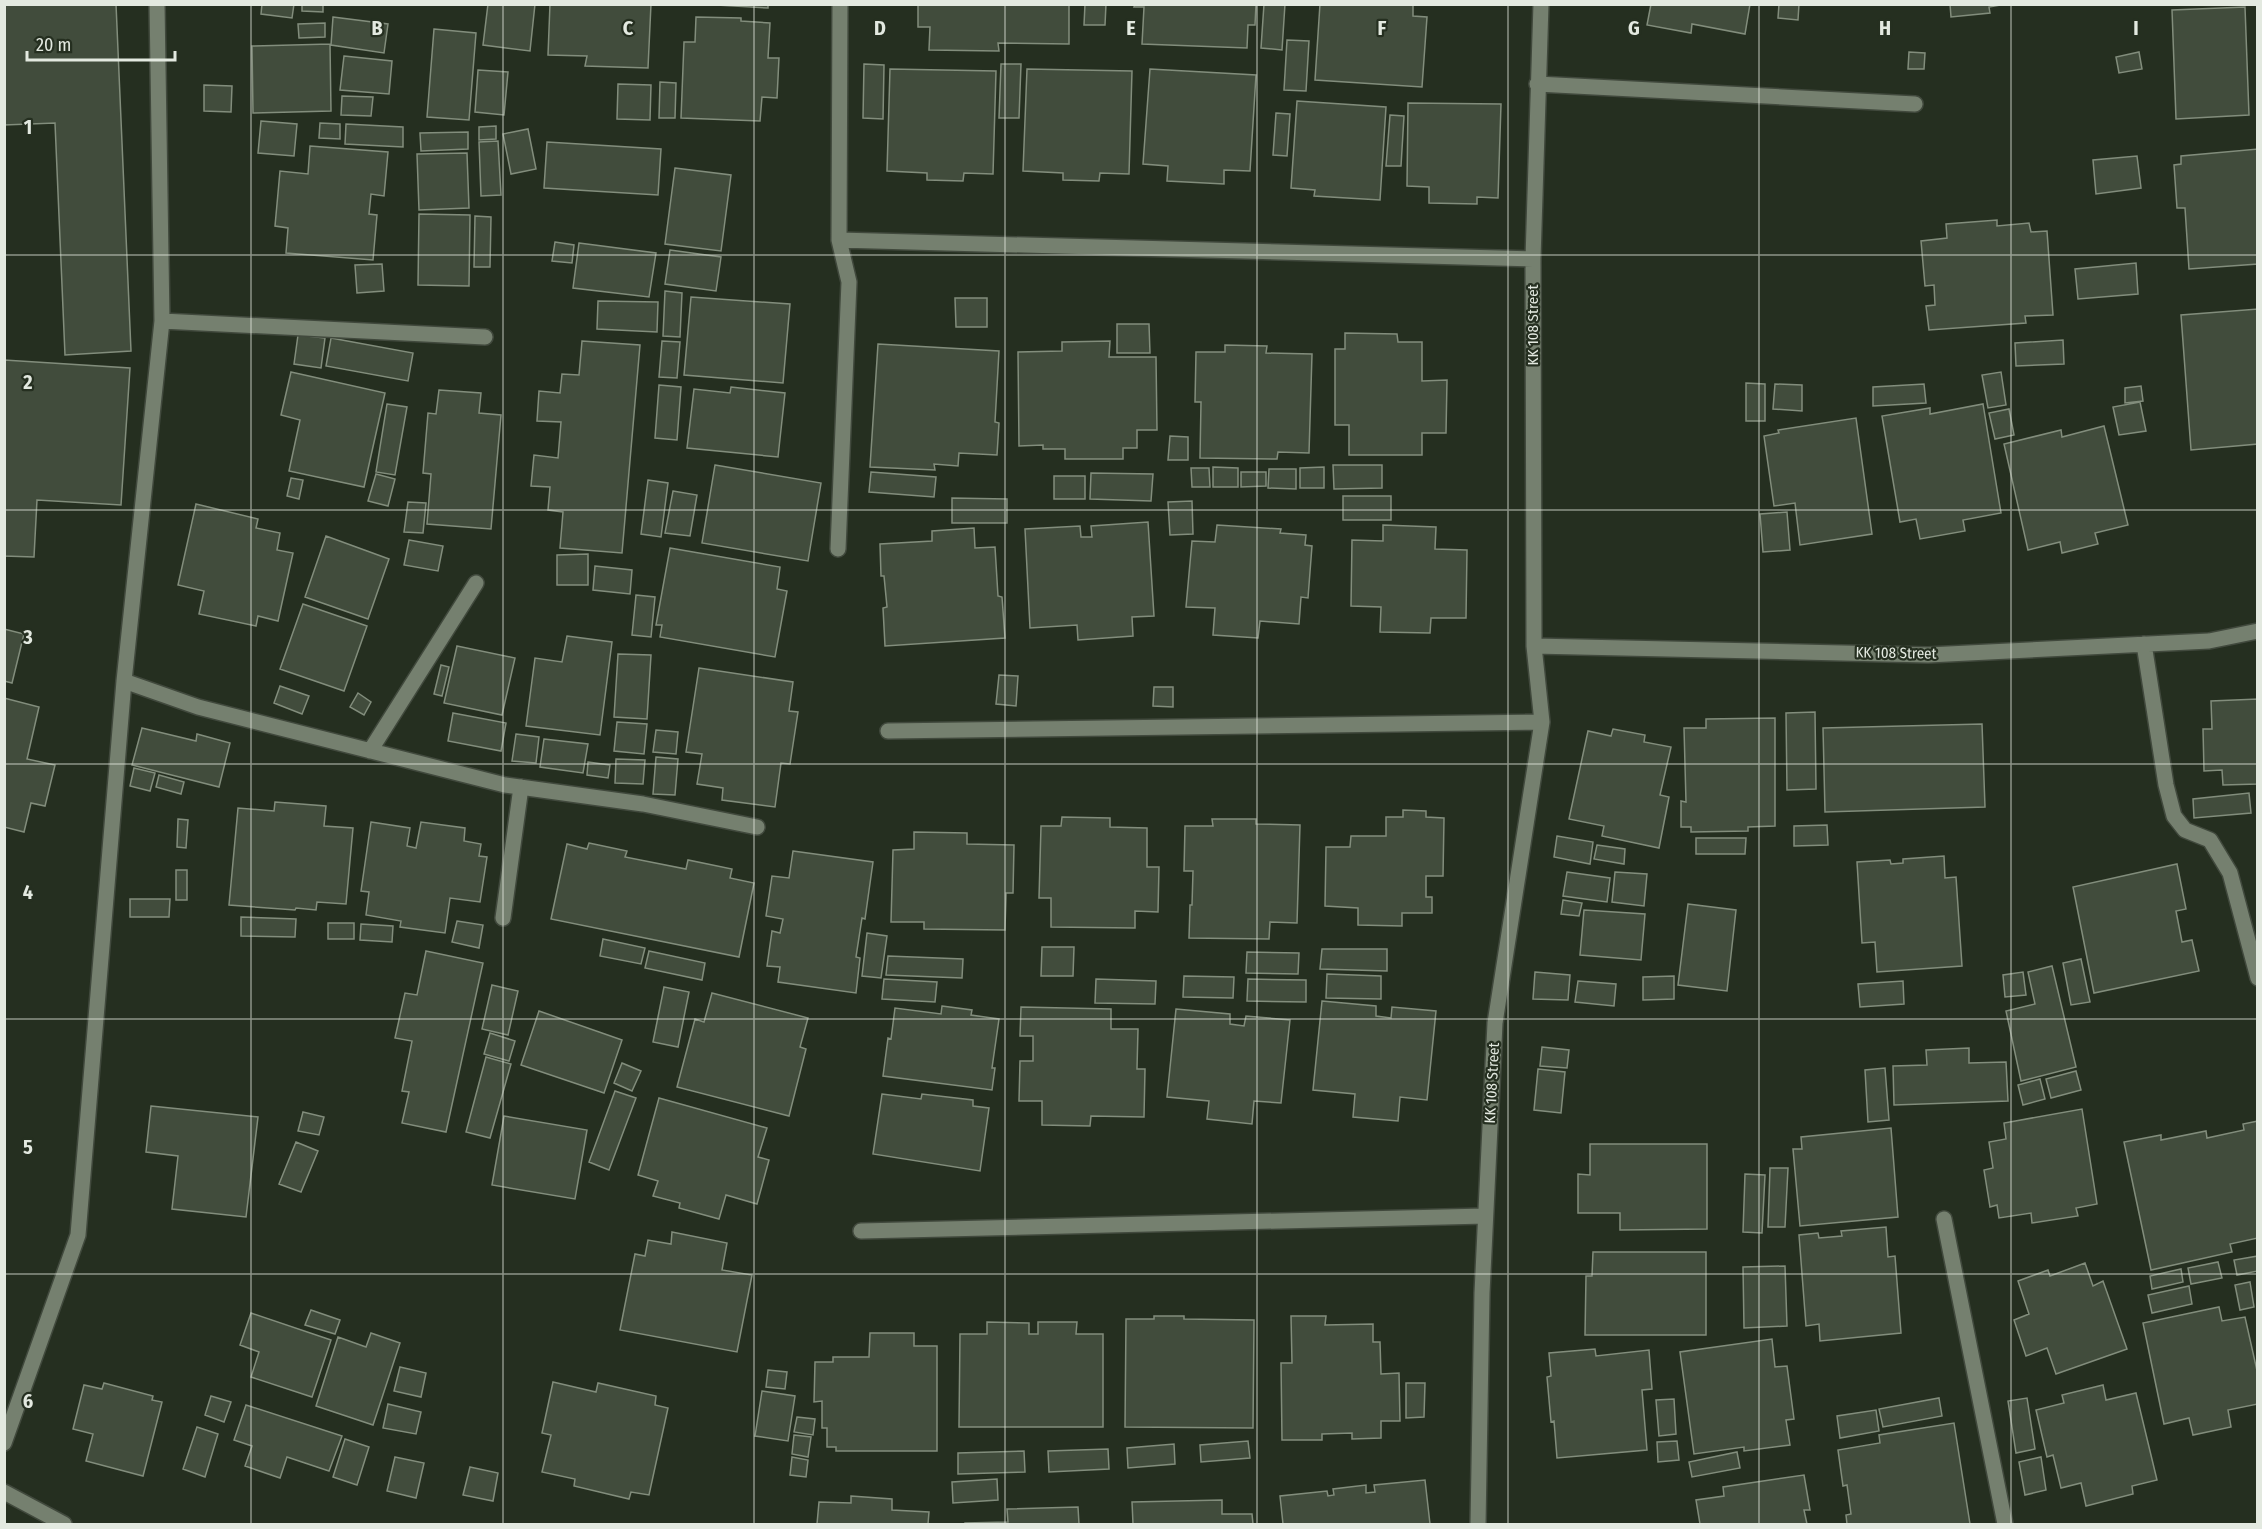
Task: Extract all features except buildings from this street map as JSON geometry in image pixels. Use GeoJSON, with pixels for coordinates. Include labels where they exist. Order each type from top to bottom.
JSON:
{"type":"FeatureCollection","features":[{"type":"Feature","properties":{"kind":"street"},"geometry":{"type":"LineString","coordinates":[[4,1443],[78,1235],[124,681],[162,321],[157,4]]}},
{"type":"Feature","properties":{"kind":"street"},"geometry":{"type":"LineString","coordinates":[[838,549],[849,282],[839,240],[840,4]]}},
{"type":"Feature","properties":{"kind":"street","name":"KK 108 Street"},"geometry":{"type":"LineString","coordinates":[[1478,1524],[1485,1216],[1495,1023],[1542,722],[1534,646],[1533,259],[1541,4]]}},
{"type":"Feature","properties":{"kind":"street"},"geometry":{"type":"LineString","coordinates":[[1537,84],[1915,104]]}},
{"type":"Feature","properties":{"kind":"street"},"geometry":{"type":"LineString","coordinates":[[839,240],[1533,259]]}},
{"type":"Feature","properties":{"kind":"street"},"geometry":{"type":"LineString","coordinates":[[162,321],[485,337]]}},
{"type":"Feature","properties":{"kind":"street"},"geometry":{"type":"LineString","coordinates":[[370,751],[477,583]]}},
{"type":"Feature","properties":{"kind":"street","name":"KK 108 Street"},"geometry":{"type":"LineString","coordinates":[[1534,646],[1928,655],[2209,641],[2258,631]]}},
{"type":"Feature","properties":{"kind":"street"},"geometry":{"type":"LineString","coordinates":[[2144,644],[2166,785],[2174,816],[2185,830],[2210,840],[2230,873],[2258,978]]}},
{"type":"Feature","properties":{"kind":"street"},"geometry":{"type":"LineString","coordinates":[[124,681],[198,707],[505,785],[643,804],[758,827]]}},
{"type":"Feature","properties":{"kind":"street"},"geometry":{"type":"LineString","coordinates":[[888,731],[1542,722]]}},
{"type":"Feature","properties":{"kind":"street"},"geometry":{"type":"LineString","coordinates":[[503,918],[521,787]]}},
{"type":"Feature","properties":{"kind":"street"},"geometry":{"type":"LineString","coordinates":[[861,1231],[1485,1216]]}},
{"type":"Feature","properties":{"kind":"street"},"geometry":{"type":"LineString","coordinates":[[1944,1219],[2005,1524]]}},
{"type":"Feature","properties":{"kind":"street"},"geometry":{"type":"LineString","coordinates":[[4,1492],[64,1524]]}}]}
